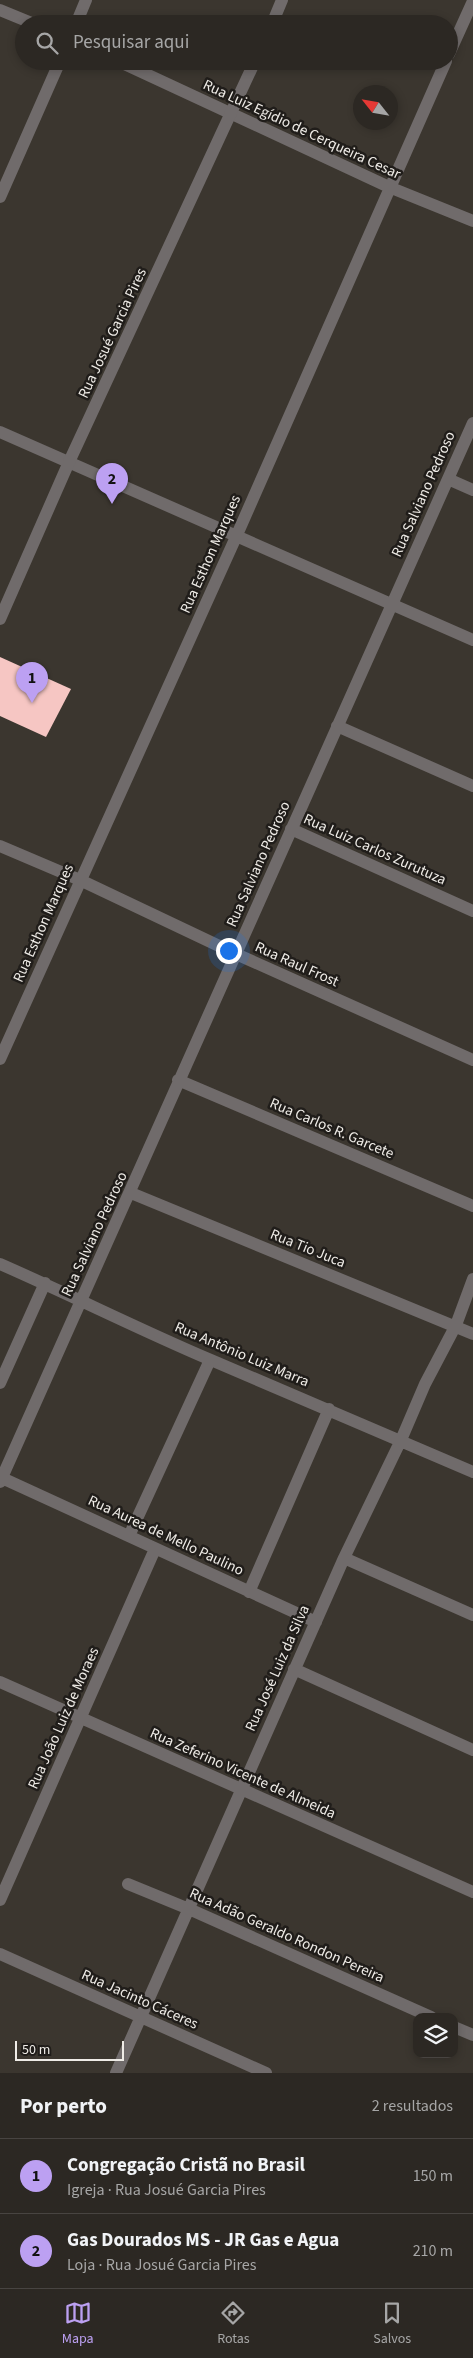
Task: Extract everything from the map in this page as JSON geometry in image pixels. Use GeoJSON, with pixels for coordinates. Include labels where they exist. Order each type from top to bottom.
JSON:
{"type":"FeatureCollection","features":[{"type":"Feature","properties":{"kind":"street"},"geometry":{"type":"LineString","coordinates":[[80,15],[86,0]]}},
{"type":"Feature","properties":{"kind":"street"},"geometry":{"type":"LineString","coordinates":[[276,15],[282,0]]}},
{"type":"Feature","properties":{"kind":"street"},"geometry":{"type":"LineString","coordinates":[[458,34],[473,1]]}},
{"type":"Feature","properties":{"kind":"street"},"geometry":{"type":"LineString","coordinates":[[0,10],[15,16]]}},
{"type":"Feature","properties":{"kind":"street"},"geometry":{"type":"LineString","coordinates":[[0,197],[56,70]]}},
{"type":"Feature","properties":{"kind":"street","name":"Rua Luiz Egídio de Cerqueira Cesar"},"geometry":{"type":"LineString","coordinates":[[137,70],[389,187],[473,222]]}},
{"type":"Feature","properties":{"kind":"street","name":"Rua Josué Garcia Pires"},"geometry":{"type":"LineString","coordinates":[[0,619],[69,462],[251,70]]}},
{"type":"Feature","properties":{"kind":"street","name":"Rua Esthon Marques"},"geometry":{"type":"LineString","coordinates":[[0,1059],[236,537],[442,70]]}},
{"type":"Feature","properties":{"kind":"street","name":"Rua Salviano Pedroso"},"geometry":{"type":"LineString","coordinates":[[1,1480],[131,1193],[178,1080],[473,423]]}},
{"type":"Feature","properties":{"kind":"street"},"geometry":{"type":"LineString","coordinates":[[0,432],[473,640]]}},
{"type":"Feature","properties":{"kind":"street"},"geometry":{"type":"LineString","coordinates":[[448,479],[473,490]]}},
{"type":"Feature","properties":{"kind":"street"},"geometry":{"type":"LineString","coordinates":[[337,726],[473,786]]}},
{"type":"Feature","properties":{"kind":"street","name":"Rua Luiz Carlos Zurutuza"},"geometry":{"type":"LineString","coordinates":[[291,829],[473,911]]}},
{"type":"Feature","properties":{"kind":"street","name":"Rua Raul Frost"},"geometry":{"type":"LineString","coordinates":[[0,846],[80,880],[236,954],[473,1060]]}},
{"type":"Feature","properties":{"kind":"street","name":"Rua Carlos R. Garcete"},"geometry":{"type":"LineString","coordinates":[[178,1080],[473,1206]]}},
{"type":"Feature","properties":{"kind":"street","name":"Rua Tio Juca"},"geometry":{"type":"LineString","coordinates":[[131,1193],[456,1325],[473,1334]]}},
{"type":"Feature","properties":{"kind":"street","name":"Rua Antônio Luiz Marra"},"geometry":{"type":"LineString","coordinates":[[0,1264],[82,1299],[210,1360],[329,1409],[473,1472]]}},
{"type":"Feature","properties":{"kind":"street","name":"Rua José Luiz da Silva"},"geometry":{"type":"LineString","coordinates":[[116,2073],[344,1558],[401,1440],[425,1384],[456,1325],[473,1279]]}},
{"type":"Feature","properties":{"kind":"street"},"geometry":{"type":"LineString","coordinates":[[0,1383],[45,1284]]}},
{"type":"Feature","properties":{"kind":"street"},"geometry":{"type":"LineString","coordinates":[[129,1536],[210,1360]]}},
{"type":"Feature","properties":{"kind":"street"},"geometry":{"type":"LineString","coordinates":[[249,1592],[329,1409]]}},
{"type":"Feature","properties":{"kind":"street","name":"Rua Aurea de Mello Paulino"},"geometry":{"type":"LineString","coordinates":[[1,1480],[129,1536],[316,1622]]}},
{"type":"Feature","properties":{"kind":"street","name":"Rua João Luiz de Moraes"},"geometry":{"type":"LineString","coordinates":[[0,1900],[155,1549]]}},
{"type":"Feature","properties":{"kind":"street"},"geometry":{"type":"LineString","coordinates":[[344,1558],[473,1615]]}},
{"type":"Feature","properties":{"kind":"street"},"geometry":{"type":"LineString","coordinates":[[294,1669],[473,1750]]}},
{"type":"Feature","properties":{"kind":"street","name":"Rua Zeferino Vicente de Almeida"},"geometry":{"type":"LineString","coordinates":[[0,1682],[473,1892]]}},
{"type":"Feature","properties":{"kind":"street","name":"Rua Adão Geraldo Rondon Pereira"},"geometry":{"type":"LineString","coordinates":[[128,1884],[189,1908],[422,2013]]}},
{"type":"Feature","properties":{"kind":"street","name":"Rua Jacinto Cáceres"},"geometry":{"type":"LineString","coordinates":[[0,1954],[266,2073]]}},
{"type":"Feature","properties":{"kind":"street"},"geometry":{"type":"LineString","coordinates":[[458,2029],[473,2035]]}},
{"type":"Feature","properties":{"kind":"building"},"geometry":{"type":"Polygon","coordinates":[[[0,657],[71,689],[46,737],[0,716],[0,657]]]}},
{"type":"Feature","properties":{"kind":"place","name":"Gas Dourados MS - JR Gas e Agua"},"geometry":{"type":"Point","coordinates":[112,504]}},
{"type":"Feature","properties":{"kind":"place","name":"Congregação Cristã no Brasil"},"geometry":{"type":"Point","coordinates":[32,703]}}]}
